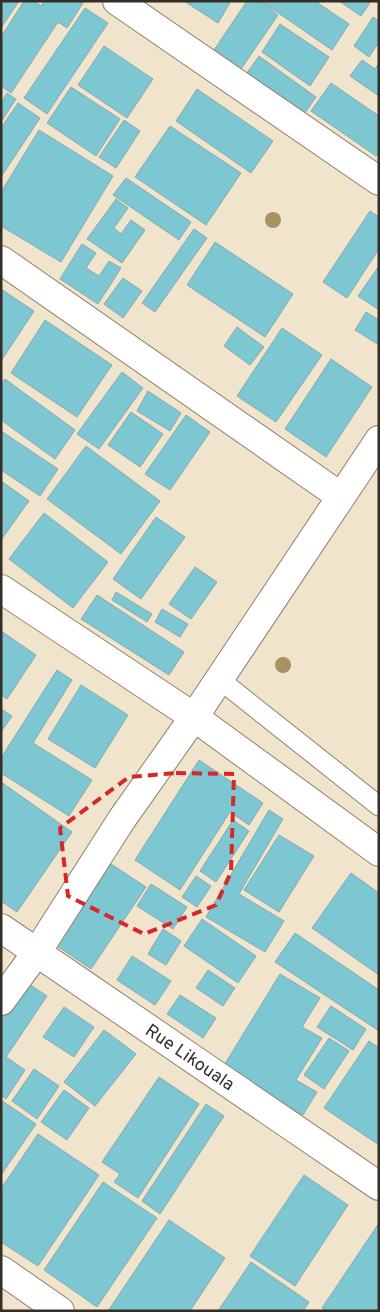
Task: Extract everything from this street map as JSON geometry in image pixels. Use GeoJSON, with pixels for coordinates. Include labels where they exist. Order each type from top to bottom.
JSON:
{"type":"FeatureCollection","features":[{"type":"Feature","properties":{"kind":"street"},"geometry":{"type":"LineString","coordinates":[[116,1],[379,181]]}},
{"type":"Feature","properties":{"kind":"street"},"geometry":{"type":"LineString","coordinates":[[1,260],[340,496]]}},
{"type":"Feature","properties":{"kind":"street"},"geometry":{"type":"LineString","coordinates":[[1,1001],[37,952],[122,819],[194,718],[340,496],[375,454]]}},
{"type":"Feature","properties":{"kind":"street"},"geometry":{"type":"LineString","coordinates":[[1,588],[194,718],[379,852]]}},
{"type":"Feature","properties":{"kind":"street","name":"Rue Likouala"},"geometry":{"type":"LineString","coordinates":[[1,928],[379,1186]]}},
{"type":"Feature","properties":{"kind":"street"},"geometry":{"type":"LineString","coordinates":[[1,1270],[60,1311]]}},
{"type":"Feature","properties":{"kind":"lane"},"geometry":{"type":"LineString","coordinates":[[219,679],[379,806]]}},
{"type":"Feature","properties":{"kind":"highlighted area"},"geometry":{"type":"Polygon","coordinates":[[[176,773],[234,774],[231,872],[216,905],[144,934],[68,896],[60,828],[129,777],[176,773]]]}},
{"type":"Feature","properties":{"kind":"building"},"geometry":{"type":"Polygon","coordinates":[[[1,1],[19,1],[1,28],[1,1]]]}},
{"type":"Feature","properties":{"kind":"building"},"geometry":{"type":"Polygon","coordinates":[[[24,1],[35,1],[41,6],[44,1],[80,1],[83,3],[67,28],[58,22],[11,93],[1,86],[1,37],[24,1]]]}},
{"type":"Feature","properties":{"kind":"building"},"geometry":{"type":"Polygon","coordinates":[[[184,1],[231,1],[218,23],[184,1]]]}},
{"type":"Feature","properties":{"kind":"building"},"geometry":{"type":"Polygon","coordinates":[[[247,1],[260,1],[278,15],[239,72],[212,53],[247,1]]]}},
{"type":"Feature","properties":{"kind":"building"},"geometry":{"type":"Polygon","coordinates":[[[261,1],[315,1],[349,24],[332,50],[261,1]]]}},
{"type":"Feature","properties":{"kind":"building"},"geometry":{"type":"Polygon","coordinates":[[[339,1],[371,1],[361,16],[339,1]]]}},
{"type":"Feature","properties":{"kind":"building"},"geometry":{"type":"Polygon","coordinates":[[[85,8],[108,23],[47,114],[24,98],[85,8]]]}},
{"type":"Feature","properties":{"kind":"building"},"geometry":{"type":"Polygon","coordinates":[[[373,17],[379,21],[379,42],[369,57],[354,46],[373,17]]]}},
{"type":"Feature","properties":{"kind":"building"},"geometry":{"type":"Polygon","coordinates":[[[280,24],[329,57],[310,86],[262,52],[280,24]]]}},
{"type":"Feature","properties":{"kind":"building"},"geometry":{"type":"Polygon","coordinates":[[[104,46],[153,79],[127,118],[78,85],[104,46]]]}},
{"type":"Feature","properties":{"kind":"building"},"geometry":{"type":"Polygon","coordinates":[[[259,56],[316,97],[302,117],[244,77],[259,56]]]}},
{"type":"Feature","properties":{"kind":"building"},"geometry":{"type":"Polygon","coordinates":[[[362,60],[375,69],[379,63],[379,96],[350,76],[362,60]]]}},
{"type":"Feature","properties":{"kind":"building"},"geometry":{"type":"Polygon","coordinates":[[[331,83],[379,116],[379,152],[376,156],[311,111],[331,83]]]}},
{"type":"Feature","properties":{"kind":"building"},"geometry":{"type":"Polygon","coordinates":[[[71,87],[120,119],[96,156],[47,123],[71,87]]]}},
{"type":"Feature","properties":{"kind":"building"},"geometry":{"type":"Polygon","coordinates":[[[197,89],[273,141],[251,173],[176,121],[197,89]]]}},
{"type":"Feature","properties":{"kind":"building"},"geometry":{"type":"Polygon","coordinates":[[[7,93],[16,99],[1,122],[1,103],[7,93]]]}},
{"type":"Feature","properties":{"kind":"building"},"geometry":{"type":"Polygon","coordinates":[[[18,103],[40,118],[1,177],[1,128],[18,103]]]}},
{"type":"Feature","properties":{"kind":"building"},"geometry":{"type":"Polygon","coordinates":[[[124,120],[140,131],[116,168],[99,157],[124,120]]]}},
{"type":"Feature","properties":{"kind":"building"},"geometry":{"type":"Polygon","coordinates":[[[170,126],[241,173],[206,225],[135,177],[170,126]]]}},
{"type":"Feature","properties":{"kind":"building"},"geometry":{"type":"Polygon","coordinates":[[[39,130],[113,176],[61,262],[1,226],[1,192],[39,130]]]}},
{"type":"Feature","properties":{"kind":"building"},"geometry":{"type":"Polygon","coordinates":[[[126,178],[191,222],[179,240],[113,195],[126,178]]]}},
{"type":"Feature","properties":{"kind":"building"},"geometry":{"type":"Polygon","coordinates":[[[116,199],[128,208],[114,228],[121,234],[131,220],[145,230],[122,263],[87,239],[116,199]]]}},
{"type":"Feature","properties":{"kind":"building"},"geometry":{"type":"Polygon","coordinates":[[[370,211],[379,217],[379,249],[347,298],[323,282],[370,211]]]}},
{"type":"Feature","properties":{"kind":"building"},"geometry":{"type":"Polygon","coordinates":[[[194,229],[207,238],[155,312],[142,303],[194,229]]]}},
{"type":"Feature","properties":{"kind":"building"},"geometry":{"type":"Polygon","coordinates":[[[215,242],[293,294],[265,337],[187,285],[215,242]]]}},
{"type":"Feature","properties":{"kind":"building"},"geometry":{"type":"Polygon","coordinates":[[[82,244],[96,253],[86,268],[99,276],[109,261],[121,268],[98,304],[60,279],[82,244]]]}},
{"type":"Feature","properties":{"kind":"building"},"geometry":{"type":"Polygon","coordinates":[[[379,266],[379,310],[358,296],[379,266]]]}},
{"type":"Feature","properties":{"kind":"building"},"geometry":{"type":"Polygon","coordinates":[[[123,278],[142,291],[123,318],[104,304],[123,278]]]}},
{"type":"Feature","properties":{"kind":"building"},"geometry":{"type":"Polygon","coordinates":[[[1,289],[34,311],[1,361],[1,289]]]}},
{"type":"Feature","properties":{"kind":"building"},"geometry":{"type":"Polygon","coordinates":[[[366,312],[379,320],[379,345],[355,330],[366,312]]]}},
{"type":"Feature","properties":{"kind":"building"},"geometry":{"type":"Polygon","coordinates":[[[45,320],[112,365],[77,417],[11,373],[45,320]]]}},
{"type":"Feature","properties":{"kind":"building"},"geometry":{"type":"Polygon","coordinates":[[[237,327],[264,347],[250,365],[224,346],[237,327]]]}},
{"type":"Feature","properties":{"kind":"building"},"geometry":{"type":"Polygon","coordinates":[[[282,328],[322,355],[276,422],[237,396],[282,328]]]}},
{"type":"Feature","properties":{"kind":"building"},"geometry":{"type":"Polygon","coordinates":[[[331,359],[372,387],[326,457],[285,429],[331,359]]]}},
{"type":"Feature","properties":{"kind":"building"},"geometry":{"type":"Polygon","coordinates":[[[122,372],[143,388],[99,449],[77,434],[122,372]]]}},
{"type":"Feature","properties":{"kind":"building"},"geometry":{"type":"Polygon","coordinates":[[[5,379],[75,430],[55,459],[1,420],[1,384],[5,379]]]}},
{"type":"Feature","properties":{"kind":"building"},"geometry":{"type":"Polygon","coordinates":[[[148,391],[181,413],[170,431],[137,411],[148,391]]]}},
{"type":"Feature","properties":{"kind":"building"},"geometry":{"type":"Polygon","coordinates":[[[131,412],[163,434],[140,467],[108,445],[131,412]]]}},
{"type":"Feature","properties":{"kind":"building"},"geometry":{"type":"Polygon","coordinates":[[[186,415],[210,432],[170,490],[145,474],[186,415]]]}},
{"type":"Feature","properties":{"kind":"building"},"geometry":{"type":"Polygon","coordinates":[[[1,431],[58,469],[40,496],[1,470],[1,431]]]}},
{"type":"Feature","properties":{"kind":"building"},"geometry":{"type":"Polygon","coordinates":[[[86,446],[160,501],[121,554],[47,499],[86,446]]]}},
{"type":"Feature","properties":{"kind":"building"},"geometry":{"type":"Polygon","coordinates":[[[1,481],[29,501],[1,540],[1,481]]]}},
{"type":"Feature","properties":{"kind":"building"},"geometry":{"type":"Polygon","coordinates":[[[44,513],[108,562],[73,608],[9,559],[44,513]]]}},
{"type":"Feature","properties":{"kind":"building"},"geometry":{"type":"Polygon","coordinates":[[[156,517],[185,537],[141,599],[113,579],[156,517]]]}},
{"type":"Feature","properties":{"kind":"building"},"geometry":{"type":"Polygon","coordinates":[[[195,567],[217,582],[191,619],[169,604],[195,567]]]}},
{"type":"Feature","properties":{"kind":"building"},"geometry":{"type":"Polygon","coordinates":[[[116,592],[152,614],[147,622],[112,600],[116,592]]]}},
{"type":"Feature","properties":{"kind":"building"},"geometry":{"type":"Polygon","coordinates":[[[97,595],[184,652],[169,675],[81,619],[97,595]]]}},
{"type":"Feature","properties":{"kind":"building"},"geometry":{"type":"Polygon","coordinates":[[[162,609],[188,624],[180,637],[155,622],[162,609]]]}},
{"type":"Feature","properties":{"kind":"building"},"geometry":{"type":"Polygon","coordinates":[[[1,631],[36,655],[7,699],[1,695],[1,631]]]}},
{"type":"Feature","properties":{"kind":"building"},"geometry":{"type":"Polygon","coordinates":[[[57,670],[72,680],[33,743],[92,780],[69,816],[1,773],[1,758],[57,670]]]}},
{"type":"Feature","properties":{"kind":"building"},"geometry":{"type":"Polygon","coordinates":[[[81,685],[128,715],[95,768],[48,739],[81,685]]]}},
{"type":"Feature","properties":{"kind":"building"},"geometry":{"type":"Polygon","coordinates":[[[1,709],[12,716],[1,732],[1,709]]]}},
{"type":"Feature","properties":{"kind":"building"},"geometry":{"type":"Polygon","coordinates":[[[199,760],[263,803],[249,825],[230,812],[180,890],[135,860],[199,760]]]}},
{"type":"Feature","properties":{"kind":"building"},"geometry":{"type":"Polygon","coordinates":[[[1,782],[72,832],[17,912],[1,901],[1,782]]]}},
{"type":"Feature","properties":{"kind":"building"},"geometry":{"type":"Polygon","coordinates":[[[269,810],[283,819],[239,894],[284,921],[265,952],[206,917],[269,810]]]}},
{"type":"Feature","properties":{"kind":"building"},"geometry":{"type":"Polygon","coordinates":[[[233,820],[249,831],[216,882],[200,871],[233,820]]]}},
{"type":"Feature","properties":{"kind":"building"},"geometry":{"type":"Polygon","coordinates":[[[279,835],[314,856],[279,912],[244,890],[279,835]]]}},
{"type":"Feature","properties":{"kind":"building"},"geometry":{"type":"Polygon","coordinates":[[[111,864],[146,887],[91,969],[57,946],[111,864]]]}},
{"type":"Feature","properties":{"kind":"building"},"geometry":{"type":"Polygon","coordinates":[[[351,873],[379,893],[379,975],[312,928],[351,873]]]}},
{"type":"Feature","properties":{"kind":"building"},"geometry":{"type":"Polygon","coordinates":[[[196,876],[211,886],[197,907],[182,897],[196,876]]]}},
{"type":"Feature","properties":{"kind":"building"},"geometry":{"type":"Polygon","coordinates":[[[151,884],[187,907],[173,929],[137,906],[151,884]]]}},
{"type":"Feature","properties":{"kind":"building"},"geometry":{"type":"Polygon","coordinates":[[[202,919],[256,956],[238,983],[184,946],[202,919]]]}},
{"type":"Feature","properties":{"kind":"building"},"geometry":{"type":"Polygon","coordinates":[[[163,929],[181,941],[166,965],[148,954],[163,929]]]}},
{"type":"Feature","properties":{"kind":"building"},"geometry":{"type":"Polygon","coordinates":[[[295,933],[379,990],[379,1031],[275,962],[295,933]]]}},
{"type":"Feature","properties":{"kind":"building"},"geometry":{"type":"Polygon","coordinates":[[[132,956],[171,981],[155,1005],[117,980],[132,956]]]}},
{"type":"Feature","properties":{"kind":"building"},"geometry":{"type":"Polygon","coordinates":[[[208,970],[235,988],[223,1006],[196,988],[208,970]]]}},
{"type":"Feature","properties":{"kind":"building"},"geometry":{"type":"Polygon","coordinates":[[[280,974],[320,998],[302,1027],[322,1038],[296,1080],[317,1092],[303,1115],[223,1067],[280,974]]]}},
{"type":"Feature","properties":{"kind":"building"},"geometry":{"type":"Polygon","coordinates":[[[26,982],[47,996],[6,1057],[25,1070],[6,1099],[1,1095],[1,1018],[26,982]]]}},
{"type":"Feature","properties":{"kind":"building"},"geometry":{"type":"Polygon","coordinates":[[[180,995],[216,1018],[203,1038],[167,1014],[180,995]]]}},
{"type":"Feature","properties":{"kind":"building"},"geometry":{"type":"Polygon","coordinates":[[[331,1006],[366,1029],[353,1050],[317,1027],[331,1006]]]}},
{"type":"Feature","properties":{"kind":"building"},"geometry":{"type":"Polygon","coordinates":[[[64,1007],[94,1027],[74,1057],[43,1037],[64,1007]]]}},
{"type":"Feature","properties":{"kind":"building"},"geometry":{"type":"Polygon","coordinates":[[[104,1030],[136,1054],[95,1106],[64,1082],[104,1030]]]}},
{"type":"Feature","properties":{"kind":"building"},"geometry":{"type":"Polygon","coordinates":[[[329,1038],[349,1051],[324,1089],[304,1075],[329,1038]]]}},
{"type":"Feature","properties":{"kind":"building"},"geometry":{"type":"Polygon","coordinates":[[[369,1041],[379,1048],[379,1145],[324,1108],[369,1041]]]}},
{"type":"Feature","properties":{"kind":"building"},"geometry":{"type":"Polygon","coordinates":[[[34,1069],[59,1086],[37,1119],[12,1101],[34,1069]]]}},
{"type":"Feature","properties":{"kind":"building"},"geometry":{"type":"Polygon","coordinates":[[[159,1077],[199,1104],[138,1198],[114,1182],[120,1174],[102,1162],[159,1077]]]}},
{"type":"Feature","properties":{"kind":"building"},"geometry":{"type":"Polygon","coordinates":[[[64,1090],[89,1108],[67,1140],[41,1122],[64,1090]]]}},
{"type":"Feature","properties":{"kind":"building"},"geometry":{"type":"Polygon","coordinates":[[[1,1100],[36,1124],[1,1175],[1,1100]]]}},
{"type":"Feature","properties":{"kind":"building"},"geometry":{"type":"Polygon","coordinates":[[[206,1104],[224,1116],[160,1214],[142,1201],[206,1104]]]}},
{"type":"Feature","properties":{"kind":"building"},"geometry":{"type":"Polygon","coordinates":[[[38,1134],[99,1175],[38,1266],[1,1242],[1,1189],[38,1134]]]}},
{"type":"Feature","properties":{"kind":"building"},"geometry":{"type":"Polygon","coordinates":[[[304,1175],[348,1205],[295,1286],[250,1256],[304,1175]]]}},
{"type":"Feature","properties":{"kind":"building"},"geometry":{"type":"Polygon","coordinates":[[[103,1182],[157,1218],[97,1307],[44,1270],[103,1182]]]}},
{"type":"Feature","properties":{"kind":"building"},"geometry":{"type":"Polygon","coordinates":[[[169,1220],[225,1258],[190,1311],[108,1311],[169,1220]]]}},
{"type":"Feature","properties":{"kind":"building"},"geometry":{"type":"Polygon","coordinates":[[[379,1223],[379,1311],[327,1311],[322,1308],[379,1223]]]}},
{"type":"Feature","properties":{"kind":"building"},"geometry":{"type":"Polygon","coordinates":[[[251,1262],[309,1302],[303,1311],[218,1311],[251,1262]]]}}]}
